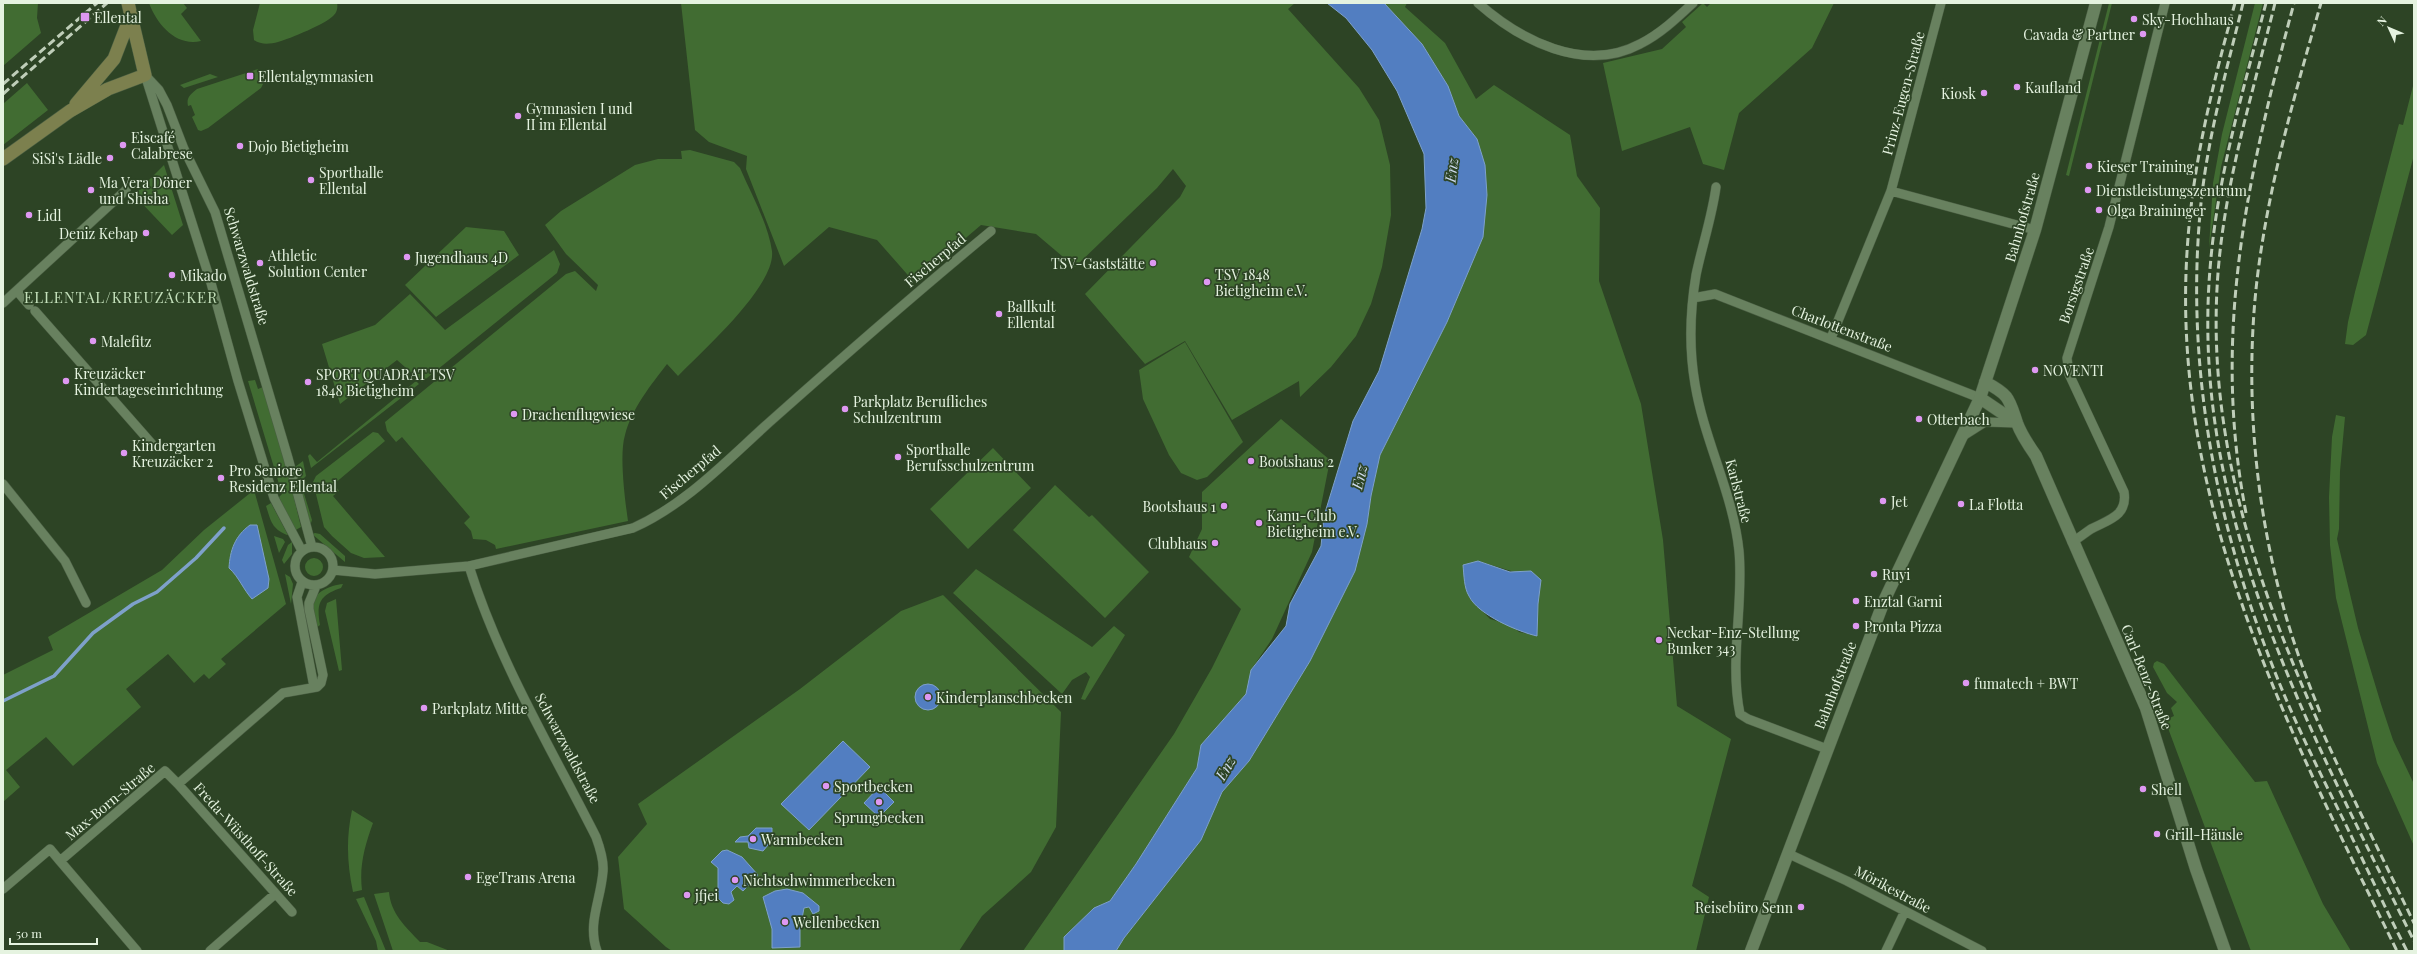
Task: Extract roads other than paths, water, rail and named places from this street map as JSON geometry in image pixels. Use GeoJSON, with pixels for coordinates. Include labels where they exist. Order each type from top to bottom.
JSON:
{"type":"FeatureCollection","features":[{"type":"Feature","properties":{"kind":"main road","name":"Schwarzwaldstraße"},"geometry":{"type":"LineString","coordinates":[[130,9],[145,75]]}},
{"type":"Feature","properties":{"kind":"main road"},"geometry":{"type":"LineString","coordinates":[[70,111],[114,59],[130,9]]}},
{"type":"Feature","properties":{"kind":"main road"},"geometry":{"type":"LineString","coordinates":[[3,159],[70,111],[108,89],[145,75]]}},
{"type":"Feature","properties":{"kind":"street"},"geometry":{"type":"LineString","coordinates":[[1478,3],[1507,27],[1542,45],[1570,52],[1593,55],[1628,50],[1640,44],[1671,23],[1693,3]]}},
{"type":"Feature","properties":{"kind":"street","name":"Prinz-Eugen-Straße"},"geometry":{"type":"LineString","coordinates":[[1832,338],[1891,191],[1941,3]]}},
{"type":"Feature","properties":{"kind":"street","name":"Bahnhofstraße"},"geometry":{"type":"LineString","coordinates":[[1751,951],[1884,601],[1930,500],[1963,436],[1980,398],[2035,230],[2096,3]]}},
{"type":"Feature","properties":{"kind":"street","name":"Borsigstraße"},"geometry":{"type":"LineString","coordinates":[[2072,542],[2115,518],[2121,512],[2124,505],[2124,492],[2070,374],[2068,358],[2109,227],[2165,3]]}},
{"type":"Feature","properties":{"kind":"street","name":"Schwarzwaldstraße"},"geometry":{"type":"LineString","coordinates":[[145,75],[159,90],[167,105],[184,149],[215,212],[288,458],[312,547]]}},
{"type":"Feature","properties":{"kind":"street","name":"Schwarzwaldstraße"},"geometry":{"type":"LineString","coordinates":[[145,75],[211,283],[238,382],[274,498],[302,551]]}},
{"type":"Feature","properties":{"kind":"street","name":"Karlstraße"},"geometry":{"type":"LineString","coordinates":[[1716,187],[1693,298],[1691,335],[1695,384],[1736,531],[1740,570],[1736,656],[1740,714],[1748,719],[1827,749]]}},
{"type":"Feature","properties":{"kind":"street"},"geometry":{"type":"LineString","coordinates":[[3,303],[126,190]]}},
{"type":"Feature","properties":{"kind":"street"},"geometry":{"type":"LineString","coordinates":[[1891,191],[2035,230]]}},
{"type":"Feature","properties":{"kind":"street","name":"Fischerpfad"},"geometry":{"type":"LineString","coordinates":[[333,570],[375,574],[469,566],[633,528],[658,517],[676,504],[908,300],[991,231]]}},
{"type":"Feature","properties":{"kind":"street"},"geometry":{"type":"LineString","coordinates":[[17,291],[152,444]]}},
{"type":"Feature","properties":{"kind":"street","name":"Charlottenstraße"},"geometry":{"type":"LineString","coordinates":[[1693,298],[1715,294],[1832,338],[1980,398]]}},
{"type":"Feature","properties":{"kind":"street","name":"Carl-Benz-Straße"},"geometry":{"type":"LineString","coordinates":[[1985,382],[2002,392],[2013,406],[2017,423],[2036,456],[2072,542],[2146,708],[2196,869],[2225,951]]}},
{"type":"Feature","properties":{"kind":"street","name":"Carl-Benz-Straße"},"geometry":{"type":"LineString","coordinates":[[1980,398],[2017,423]]}},
{"type":"Feature","properties":{"kind":"street"},"geometry":{"type":"LineString","coordinates":[[1963,436],[1985,422],[2017,423]]}},
{"type":"Feature","properties":{"kind":"street"},"geometry":{"type":"LineString","coordinates":[[3,484],[65,561],[86,603]]}},
{"type":"Feature","properties":{"kind":"street"},"geometry":{"type":"LineString","coordinates":[[312,547],[319,547],[331,556],[333,570],[327,581],[316,586],[302,582],[298,578],[294,567],[295,561],[302,551],[312,547]]}},
{"type":"Feature","properties":{"kind":"street","name":"Schwarzwaldstraße"},"geometry":{"type":"LineString","coordinates":[[469,566],[479,599],[516,683],[598,843],[603,870],[592,931],[597,951]]}},
{"type":"Feature","properties":{"kind":"street"},"geometry":{"type":"LineString","coordinates":[[302,582],[297,597],[303,636],[314,687]]}},
{"type":"Feature","properties":{"kind":"street"},"geometry":{"type":"LineString","coordinates":[[178,784],[283,693],[314,687],[321,684],[323,675],[309,602],[316,586]]}},
{"type":"Feature","properties":{"kind":"street","name":"Max-Born-Straße"},"geometry":{"type":"LineString","coordinates":[[60,861],[165,771],[178,784]]}},
{"type":"Feature","properties":{"kind":"street","name":"Freda-Wüsthoff-Straße"},"geometry":{"type":"LineString","coordinates":[[178,784],[292,912]]}},
{"type":"Feature","properties":{"kind":"street"},"geometry":{"type":"LineString","coordinates":[[3,889],[50,849],[137,951]]}},
{"type":"Feature","properties":{"kind":"street","name":"Mörikestraße"},"geometry":{"type":"LineString","coordinates":[[1789,854],[1847,881],[1982,951]]}},
{"type":"Feature","properties":{"kind":"street"},"geometry":{"type":"LineString","coordinates":[[210,951],[275,894]]}},
{"type":"Feature","properties":{"kind":"street"},"geometry":{"type":"LineString","coordinates":[[1886,951],[1905,911]]}},
{"type":"Feature","properties":{"kind":"water","name":"Enz"},"geometry":{"type":"Polygon","coordinates":[[[1327,3],[1384,3],[1422,44],[1448,86],[1459,116],[1477,139],[1485,165],[1487,195],[1483,237],[1447,322],[1380,455],[1371,496],[1367,524],[1355,571],[1310,661],[1249,761],[1222,792],[1201,840],[1124,938],[1116,951],[1064,951],[1064,937],[1094,908],[1110,901],[1136,864],[1197,768],[1201,745],[1246,694],[1251,670],[1286,626],[1290,604],[1321,546],[1324,516],[1353,421],[1379,371],[1422,229],[1426,208],[1424,154],[1397,91],[1372,50],[1346,18],[1327,3]]]}},
{"type":"Feature","properties":{"kind":"water"},"geometry":{"type":"Polygon","coordinates":[[[250,525],[257,525],[269,579],[268,588],[252,599],[236,575],[229,568],[234,544],[245,529],[250,525]]]}},
{"type":"Feature","properties":{"kind":"water"},"geometry":{"type":"Polygon","coordinates":[[[1478,561],[1510,572],[1531,571],[1541,580],[1538,604],[1537,636],[1520,631],[1500,622],[1481,610],[1474,603],[1466,589],[1463,565],[1478,561]]]}},
{"type":"Feature","properties":{"kind":"water","name":"Kinderplanschbecken"},"geometry":{"type":"Polygon","coordinates":[[[928,684],[937,688],[941,697],[937,706],[928,710],[919,706],[915,697],[919,688],[928,684]]]}},
{"type":"Feature","properties":{"kind":"water","name":"Sportbecken"},"geometry":{"type":"Polygon","coordinates":[[[843,741],[870,767],[809,830],[781,804],[843,741]]]}},
{"type":"Feature","properties":{"kind":"water","name":"Sprungbecken"},"geometry":{"type":"Polygon","coordinates":[[[879,787],[894,802],[879,817],[864,803],[879,787]]]}},
{"type":"Feature","properties":{"kind":"water","name":"Warmbecken"},"geometry":{"type":"Polygon","coordinates":[[[756,828],[772,828],[772,835],[768,835],[768,845],[763,851],[749,848],[748,842],[735,842],[740,837],[748,836],[756,828]]]}},
{"type":"Feature","properties":{"kind":"water","name":"Nichtschwimmerbecken"},"geometry":{"type":"Polygon","coordinates":[[[727,850],[742,857],[758,875],[743,891],[737,886],[731,892],[734,900],[729,904],[723,903],[718,898],[718,868],[711,862],[722,851],[727,850]]]}},
{"type":"Feature","properties":{"kind":"water","name":"Wellenbecken"},"geometry":{"type":"Polygon","coordinates":[[[787,889],[803,893],[819,906],[819,911],[813,914],[809,907],[804,908],[800,929],[800,947],[772,948],[772,929],[763,897],[775,891],[787,889]]]}},
{"type":"Feature","properties":{"kind":"waterway"},"geometry":{"type":"LineString","coordinates":[[3,701],[54,676],[93,633],[133,604],[157,592],[196,558],[224,528]]}},
{"type":"Feature","properties":{"kind":"railway"},"geometry":{"type":"LineString","coordinates":[[3,84],[97,3]]}},
{"type":"Feature","properties":{"kind":"railway"},"geometry":{"type":"LineString","coordinates":[[3,94],[107,3]]}},
{"type":"Feature","properties":{"kind":"railway"},"geometry":{"type":"LineString","coordinates":[[2235,3],[2212,90],[2206,119],[2195,178],[2188,238],[2186,334],[2196,427],[2216,518],[2243,607],[2277,695],[2315,781],[2397,951]]}},
{"type":"Feature","properties":{"kind":"railway"},"geometry":{"type":"LineString","coordinates":[[2243,3],[2213,127],[2201,203],[2197,262],[2197,320],[2201,379],[2209,437],[2220,494],[2234,551],[2251,607],[2271,662],[2306,743],[2407,951]]}},
{"type":"Feature","properties":{"kind":"railway"},"geometry":{"type":"LineString","coordinates":[[2266,3],[2232,135],[2218,201],[2213,235],[2210,269],[2209,359],[2219,447],[2238,533],[2265,617],[2298,699],[2335,781],[2414,941]]}},
{"type":"Feature","properties":{"kind":"railway"},"geometry":{"type":"LineString","coordinates":[[2275,3],[2233,171],[2218,273],[2217,360],[2227,445],[2246,528],[2272,609],[2304,689],[2339,768],[2414,923]]}},
{"type":"Feature","properties":{"kind":"railway"},"geometry":{"type":"LineString","coordinates":[[2246,513],[2236,446],[2232,382],[2234,318],[2240,255],[2249,192],[2262,130],[2294,3]]}},
{"type":"Feature","properties":{"kind":"railway"},"geometry":{"type":"LineString","coordinates":[[2320,712],[2289,627],[2264,520],[2254,440],[2252,360],[2253,320],[2257,280],[2268,210],[2283,140],[2321,3]]}},
{"type":"Feature","properties":{"kind":"place","name":"Ellental"},"geometry":{"type":"Point","coordinates":[85,17]}},
{"type":"Feature","properties":{"kind":"place","name":"Sky-Hochhaus"},"geometry":{"type":"Point","coordinates":[2134,19]}},
{"type":"Feature","properties":{"kind":"place","name":"Cavada & Partner"},"geometry":{"type":"Point","coordinates":[2143,34]}},
{"type":"Feature","properties":{"kind":"place","name":"Ellentalgymnasien"},"geometry":{"type":"Point","coordinates":[250,76]}},
{"type":"Feature","properties":{"kind":"place","name":"Kaufland"},"geometry":{"type":"Point","coordinates":[2017,87]}},
{"type":"Feature","properties":{"kind":"place","name":"Kiosk"},"geometry":{"type":"Point","coordinates":[1984,93]}},
{"type":"Feature","properties":{"kind":"place","name":"Gymnasien I und II im Ellental"},"geometry":{"type":"Point","coordinates":[518,116]}},
{"type":"Feature","properties":{"kind":"place","name":"Eiscafé Calabrese"},"geometry":{"type":"Point","coordinates":[123,145]}},
{"type":"Feature","properties":{"kind":"place","name":"Dojo Bietigheim"},"geometry":{"type":"Point","coordinates":[240,146]}},
{"type":"Feature","properties":{"kind":"place","name":"SiSi's Lädle"},"geometry":{"type":"Point","coordinates":[110,158]}},
{"type":"Feature","properties":{"kind":"place","name":"Kieser Training"},"geometry":{"type":"Point","coordinates":[2089,166]}},
{"type":"Feature","properties":{"kind":"place","name":"Sporthalle Ellental"},"geometry":{"type":"Point","coordinates":[311,180]}},
{"type":"Feature","properties":{"kind":"place","name":"Ma Vera Döner und Shisha"},"geometry":{"type":"Point","coordinates":[91,190]}},
{"type":"Feature","properties":{"kind":"place","name":"Dienstleistungszentrum"},"geometry":{"type":"Point","coordinates":[2088,190]}},
{"type":"Feature","properties":{"kind":"place","name":"Olga Braininger"},"geometry":{"type":"Point","coordinates":[2099,210]}},
{"type":"Feature","properties":{"kind":"place","name":"Lidl"},"geometry":{"type":"Point","coordinates":[29,215]}},
{"type":"Feature","properties":{"kind":"place","name":"Deniz Kebap"},"geometry":{"type":"Point","coordinates":[146,233]}},
{"type":"Feature","properties":{"kind":"place","name":"Jugendhaus 4D"},"geometry":{"type":"Point","coordinates":[407,257]}},
{"type":"Feature","properties":{"kind":"place","name":"Athletic Solution Center"},"geometry":{"type":"Point","coordinates":[260,263]}},
{"type":"Feature","properties":{"kind":"place","name":"TSV-Gaststätte"},"geometry":{"type":"Point","coordinates":[1153,263]}},
{"type":"Feature","properties":{"kind":"place","name":"Mikado"},"geometry":{"type":"Point","coordinates":[172,275]}},
{"type":"Feature","properties":{"kind":"place","name":"TSV 1848 Bietigheim e.V."},"geometry":{"type":"Point","coordinates":[1207,282]}},
{"type":"Feature","properties":{"kind":"place","name":"Ballkult Ellental"},"geometry":{"type":"Point","coordinates":[999,314]}},
{"type":"Feature","properties":{"kind":"place","name":"Malefitz"},"geometry":{"type":"Point","coordinates":[93,341]}},
{"type":"Feature","properties":{"kind":"place","name":"NOVENTI"},"geometry":{"type":"Point","coordinates":[2035,370]}},
{"type":"Feature","properties":{"kind":"place","name":"Kreuzäcker Kindertageseinrichtung"},"geometry":{"type":"Point","coordinates":[66,381]}},
{"type":"Feature","properties":{"kind":"place","name":"SPORT QUADRAT TSV 1848 Bietigheim"},"geometry":{"type":"Point","coordinates":[308,382]}},
{"type":"Feature","properties":{"kind":"place","name":"Parkplatz Berufliches Schulzentrum"},"geometry":{"type":"Point","coordinates":[845,409]}},
{"type":"Feature","properties":{"kind":"place","name":"Drachenflugwiese"},"geometry":{"type":"Point","coordinates":[514,414]}},
{"type":"Feature","properties":{"kind":"place","name":"Otterbach"},"geometry":{"type":"Point","coordinates":[1919,419]}},
{"type":"Feature","properties":{"kind":"place","name":"Kindergarten Kreuzäcker 2"},"geometry":{"type":"Point","coordinates":[124,453]}},
{"type":"Feature","properties":{"kind":"place","name":"Sporthalle Berufsschulzentrum"},"geometry":{"type":"Point","coordinates":[898,457]}},
{"type":"Feature","properties":{"kind":"place","name":"Bootshaus 2"},"geometry":{"type":"Point","coordinates":[1251,461]}},
{"type":"Feature","properties":{"kind":"place","name":"Pro Seniore Residenz Ellental"},"geometry":{"type":"Point","coordinates":[221,478]}},
{"type":"Feature","properties":{"kind":"place","name":"Jet"},"geometry":{"type":"Point","coordinates":[1883,501]}},
{"type":"Feature","properties":{"kind":"place","name":"La Flotta"},"geometry":{"type":"Point","coordinates":[1961,504]}},
{"type":"Feature","properties":{"kind":"place","name":"Bootshaus 1"},"geometry":{"type":"Point","coordinates":[1224,506]}},
{"type":"Feature","properties":{"kind":"place","name":"Kanu-Club Bietigheim e.V."},"geometry":{"type":"Point","coordinates":[1259,523]}},
{"type":"Feature","properties":{"kind":"place","name":"Clubhaus"},"geometry":{"type":"Point","coordinates":[1215,543]}},
{"type":"Feature","properties":{"kind":"place","name":"Ruyi"},"geometry":{"type":"Point","coordinates":[1874,574]}},
{"type":"Feature","properties":{"kind":"place","name":"Enztal Garni"},"geometry":{"type":"Point","coordinates":[1856,601]}},
{"type":"Feature","properties":{"kind":"place","name":"Pronta Pizza"},"geometry":{"type":"Point","coordinates":[1856,626]}},
{"type":"Feature","properties":{"kind":"place","name":"Neckar-Enz-Stellung Bunker 343"},"geometry":{"type":"Point","coordinates":[1659,640]}},
{"type":"Feature","properties":{"kind":"place","name":"fumatech + BWT"},"geometry":{"type":"Point","coordinates":[1966,683]}},
{"type":"Feature","properties":{"kind":"place","name":"Kinderplanschbecken"},"geometry":{"type":"Point","coordinates":[928,697]}},
{"type":"Feature","properties":{"kind":"place","name":"Parkplatz Mitte"},"geometry":{"type":"Point","coordinates":[424,708]}},
{"type":"Feature","properties":{"kind":"place","name":"Sportbecken"},"geometry":{"type":"Point","coordinates":[826,786]}},
{"type":"Feature","properties":{"kind":"place","name":"Shell"},"geometry":{"type":"Point","coordinates":[2143,789]}},
{"type":"Feature","properties":{"kind":"place","name":"Sprungbecken"},"geometry":{"type":"Point","coordinates":[879,802]}},
{"type":"Feature","properties":{"kind":"place","name":"Grill-Häusle"},"geometry":{"type":"Point","coordinates":[2157,834]}},
{"type":"Feature","properties":{"kind":"place","name":"Warmbecken"},"geometry":{"type":"Point","coordinates":[753,839]}},
{"type":"Feature","properties":{"kind":"place","name":"EgeTrans Arena"},"geometry":{"type":"Point","coordinates":[468,877]}},
{"type":"Feature","properties":{"kind":"place","name":"Nichtschwimmerbecken"},"geometry":{"type":"Point","coordinates":[735,880]}},
{"type":"Feature","properties":{"kind":"place","name":"jfjei"},"geometry":{"type":"Point","coordinates":[687,895]}},
{"type":"Feature","properties":{"kind":"place","name":"Reisebüro Senn"},"geometry":{"type":"Point","coordinates":[1801,907]}},
{"type":"Feature","properties":{"kind":"place","name":"Wellenbecken"},"geometry":{"type":"Point","coordinates":[785,922]}},
{"type":"Feature","properties":{"kind":"district","name":"ELLENTAL/KREUZÄCKER"},"geometry":{"type":"Point","coordinates":[121,297]}}]}
